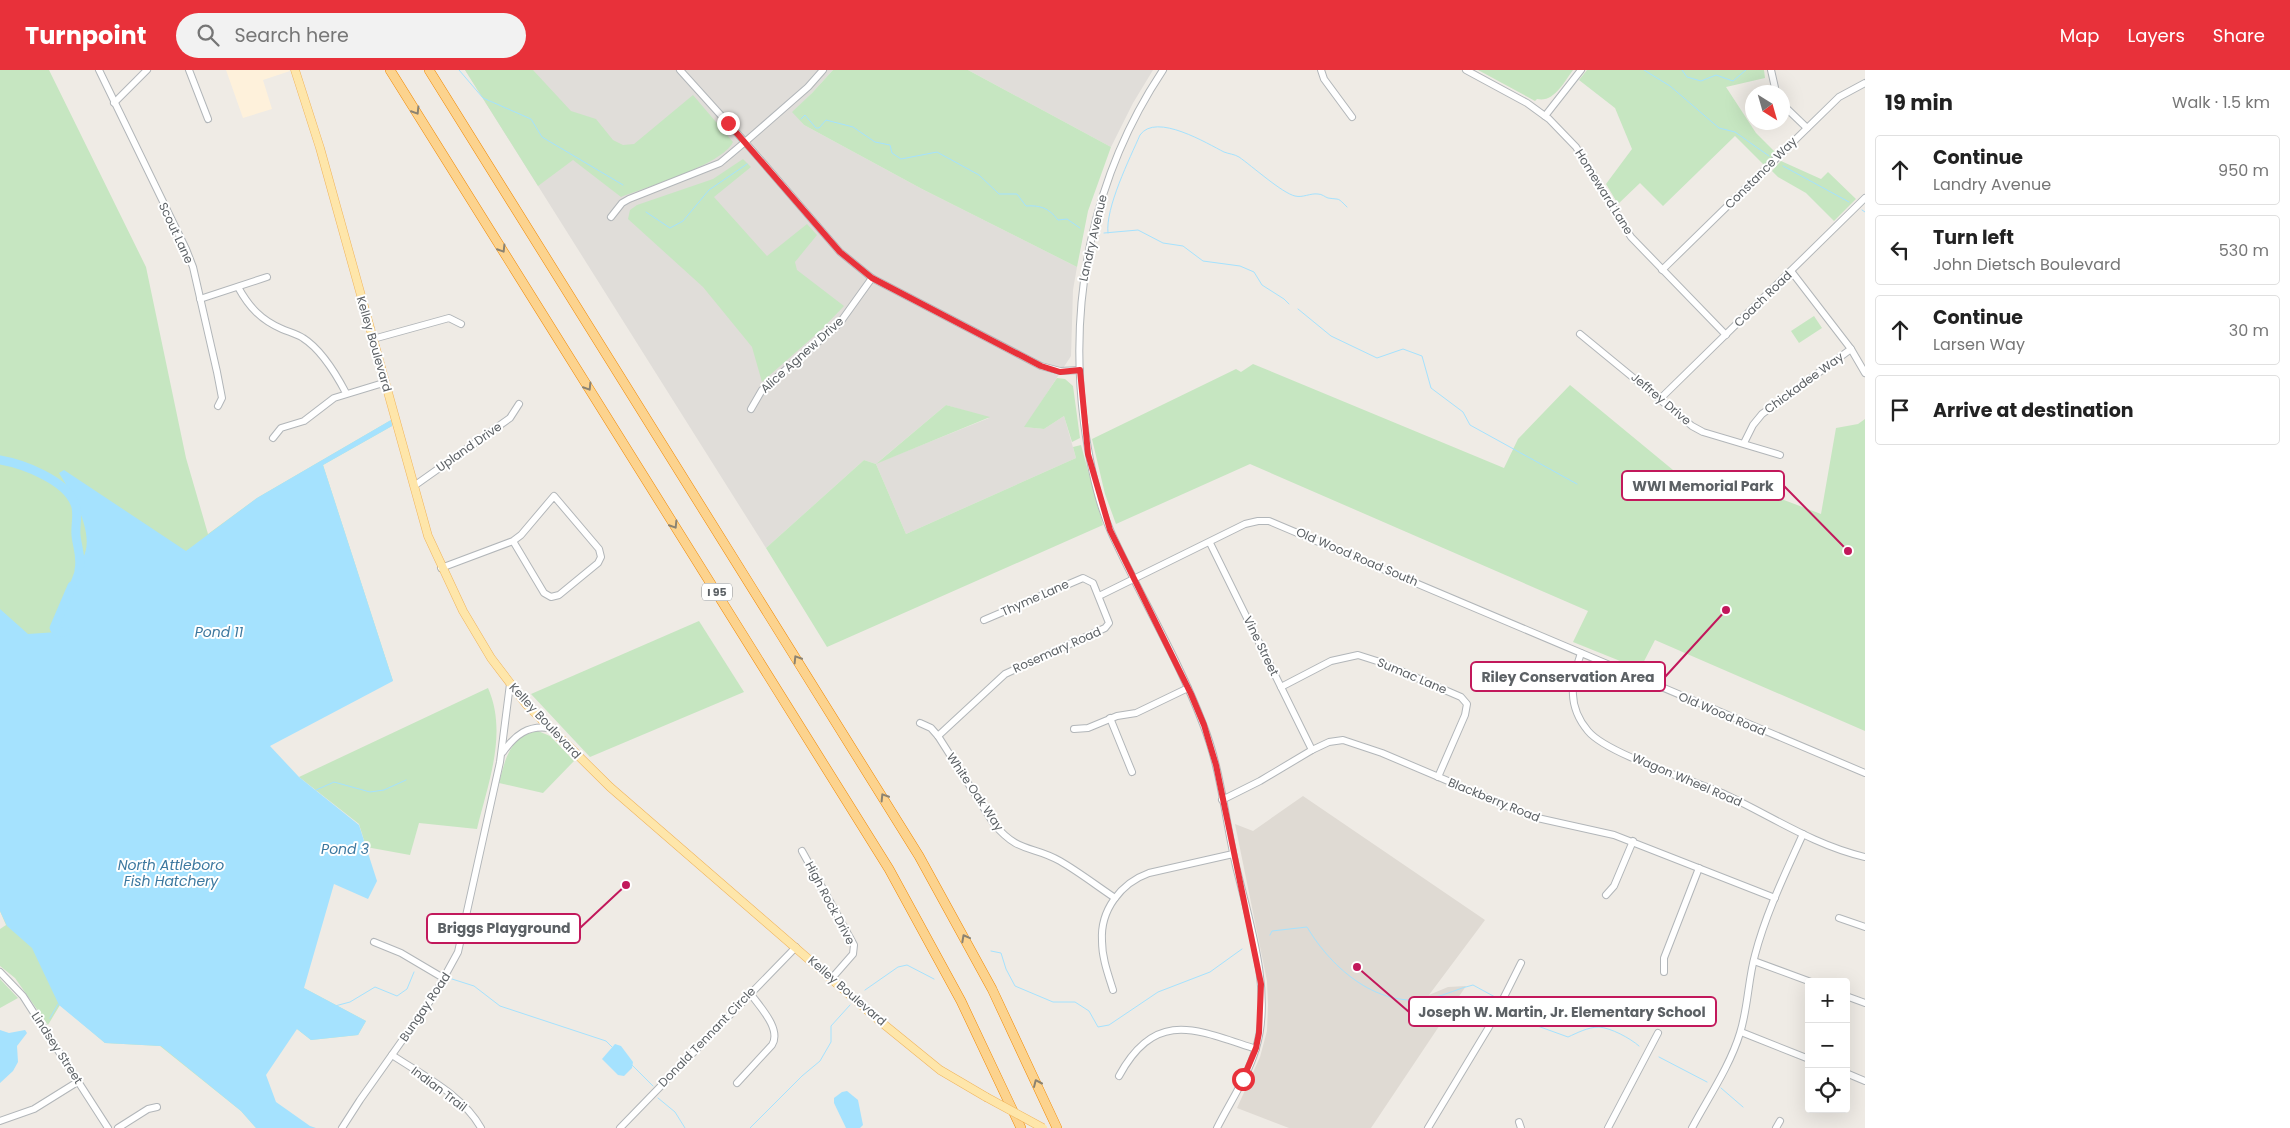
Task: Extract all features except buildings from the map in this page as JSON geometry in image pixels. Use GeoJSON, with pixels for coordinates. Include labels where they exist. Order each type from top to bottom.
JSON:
{"type":"FeatureCollection","features":[{"type":"Feature","properties":{"kind":"highway","name":"I 95"},"geometry":{"type":"LineString","coordinates":[[390,70],[888,869],[953,985],[1021,1128]]}},
{"type":"Feature","properties":{"kind":"highway","name":"I 95"},"geometry":{"type":"LineString","coordinates":[[429,70],[915,848],[992,989],[1057,1128]]}},
{"type":"Feature","properties":{"kind":"main road","name":"Kelley Boulevard"},"geometry":{"type":"LineString","coordinates":[[295,70],[320,148],[428,536],[441,568],[476,636],[510,684],[549,728],[610,788],[940,1070],[1043,1128]]}},
{"type":"Feature","properties":{"kind":"street","name":"Scout Lane"},"geometry":{"type":"LineString","coordinates":[[99,70],[186,248],[200,299],[222,398],[218,406]]}},
{"type":"Feature","properties":{"kind":"street"},"geometry":{"type":"LineString","coordinates":[[114,103],[146,70]]}},
{"type":"Feature","properties":{"kind":"street"},"geometry":{"type":"LineString","coordinates":[[189,70],[208,119]]}},
{"type":"Feature","properties":{"kind":"street"},"geometry":{"type":"LineString","coordinates":[[680,70],[840,252],[872,278],[1041,366],[1060,372],[1080,370]]}},
{"type":"Feature","properties":{"kind":"street"},"geometry":{"type":"LineString","coordinates":[[611,217],[622,203],[629,199],[720,163],[808,87],[823,70]]}},
{"type":"Feature","properties":{"kind":"street","name":"Landry Avenue"},"geometry":{"type":"LineString","coordinates":[[1163,70],[1127,134],[1099,204],[1089,243],[1082,287],[1080,370],[1082,410],[1090,463],[1110,530],[1188,688],[1210,744],[1261,984],[1262,1005],[1256,1048],[1243,1079],[1216,1128]]}},
{"type":"Feature","properties":{"kind":"street"},"geometry":{"type":"LineString","coordinates":[[1321,70],[1324,79],[1352,117]]}},
{"type":"Feature","properties":{"kind":"street","name":"Homeward Lane"},"geometry":{"type":"LineString","coordinates":[[1466,70],[1527,103],[1545,116],[1576,147],[1631,237],[1726,335]]}},
{"type":"Feature","properties":{"kind":"street"},"geometry":{"type":"LineString","coordinates":[[1545,116],[1581,70]]}},
{"type":"Feature","properties":{"kind":"street"},"geometry":{"type":"LineString","coordinates":[[1771,70],[1774,85]]}},
{"type":"Feature","properties":{"kind":"street","name":"Constance Way"},"geometry":{"type":"LineString","coordinates":[[1662,270],[1839,97],[1865,83]]}},
{"type":"Feature","properties":{"kind":"street"},"geometry":{"type":"LineString","coordinates":[[1790,112],[1807,128]]}},
{"type":"Feature","properties":{"kind":"street","name":"Coach Road"},"geometry":{"type":"LineString","coordinates":[[1661,398],[1865,198]]}},
{"type":"Feature","properties":{"kind":"street"},"geometry":{"type":"LineString","coordinates":[[1792,271],[1850,349],[1865,373]]}},
{"type":"Feature","properties":{"kind":"street"},"geometry":{"type":"LineString","coordinates":[[200,299],[267,276]]}},
{"type":"Feature","properties":{"kind":"street","name":"Alice Agnew Drive"},"geometry":{"type":"LineString","coordinates":[[751,409],[762,390],[839,324],[872,278]]}},
{"type":"Feature","properties":{"kind":"street"},"geometry":{"type":"LineString","coordinates":[[238,287],[246,302],[259,317],[303,338],[316,348],[346,393]]}},
{"type":"Feature","properties":{"kind":"street"},"geometry":{"type":"LineString","coordinates":[[373,339],[449,318],[461,324]]}},
{"type":"Feature","properties":{"kind":"street","name":"Jeffrey Drive"},"geometry":{"type":"LineString","coordinates":[[1580,334],[1698,429],[1780,455]]}},
{"type":"Feature","properties":{"kind":"street","name":"Chickadee Way"},"geometry":{"type":"LineString","coordinates":[[1744,443],[1753,425],[1762,414],[1850,349]]}},
{"type":"Feature","properties":{"kind":"street"},"geometry":{"type":"LineString","coordinates":[[273,438],[281,428],[304,421],[334,398],[380,384],[386,387]]}},
{"type":"Feature","properties":{"kind":"street","name":"Upland Drive"},"geometry":{"type":"LineString","coordinates":[[414,486],[510,418],[519,404]]}},
{"type":"Feature","properties":{"kind":"street"},"geometry":{"type":"LineString","coordinates":[[441,568],[513,541],[521,535],[554,496],[599,549],[601,557],[598,563],[559,595],[551,597],[544,593],[513,541]]}},
{"type":"Feature","properties":{"kind":"street","name":"Old Wood Road South"},"geometry":{"type":"LineString","coordinates":[[1099,596],[1210,543],[1245,524],[1269,521],[1581,653]]}},
{"type":"Feature","properties":{"kind":"street","name":"Vine Street"},"geometry":{"type":"LineString","coordinates":[[1210,543],[1312,750]]}},
{"type":"Feature","properties":{"kind":"street","name":"Thyme Lane"},"geometry":{"type":"LineString","coordinates":[[984,620],[1079,578],[1087,578],[1093,583],[1099,596]]}},
{"type":"Feature","properties":{"kind":"street","name":"Rosemary Road"},"geometry":{"type":"LineString","coordinates":[[938,736],[1006,674],[1108,625],[1099,596]]}},
{"type":"Feature","properties":{"kind":"street","name":"Old Wood Road"},"geometry":{"type":"LineString","coordinates":[[1581,653],[1865,773]]}},
{"type":"Feature","properties":{"kind":"street","name":"Wagon Wheel Road"},"geometry":{"type":"LineString","coordinates":[[1581,653],[1572,681],[1572,698],[1577,714],[1595,739],[1723,793],[1803,834],[1865,857]]}},
{"type":"Feature","properties":{"kind":"street","name":"Sumac Lane"},"geometry":{"type":"LineString","coordinates":[[1281,686],[1332,661],[1358,655],[1380,662],[1461,696],[1467,704],[1465,715],[1438,777]]}},
{"type":"Feature","properties":{"kind":"street","name":"Bungay Road"},"geometry":{"type":"LineString","coordinates":[[342,1128],[445,979],[464,933],[502,754],[510,684]]}},
{"type":"Feature","properties":{"kind":"street"},"geometry":{"type":"LineString","coordinates":[[1074,730],[1088,728],[1110,718],[1136,713],[1188,688]]}},
{"type":"Feature","properties":{"kind":"street"},"geometry":{"type":"LineString","coordinates":[[1110,718],[1132,772]]}},
{"type":"Feature","properties":{"kind":"street","name":"White Oak Way"},"geometry":{"type":"LineString","coordinates":[[920,723],[931,728],[938,736],[994,824],[1006,836],[1021,848],[1061,862],[1115,898]]}},
{"type":"Feature","properties":{"kind":"street","name":"Bungay Road"},"geometry":{"type":"LineString","coordinates":[[502,754],[512,740],[526,730],[540,727],[549,728]]}},
{"type":"Feature","properties":{"kind":"street","name":"Blackberry Road"},"geometry":{"type":"LineString","coordinates":[[1222,800],[1329,742],[1343,740],[1355,742],[1533,817],[1633,841],[1775,898]]}},
{"type":"Feature","properties":{"kind":"street"},"geometry":{"type":"LineString","coordinates":[[1692,1128],[1741,1032],[1754,960],[1775,898],[1803,834]]}},
{"type":"Feature","properties":{"kind":"street"},"geometry":{"type":"LineString","coordinates":[[1606,895],[1614,886],[1633,841]]}},
{"type":"Feature","properties":{"kind":"street","name":"High Rock Drive"},"geometry":{"type":"LineString","coordinates":[[802,851],[854,946],[853,954],[832,978]]}},
{"type":"Feature","properties":{"kind":"street"},"geometry":{"type":"LineString","coordinates":[[1113,990],[1101,939],[1106,915],[1115,898],[1127,885],[1149,872],[1234,854]]}},
{"type":"Feature","properties":{"kind":"street"},"geometry":{"type":"LineString","coordinates":[[1664,972],[1664,958],[1699,868]]}},
{"type":"Feature","properties":{"kind":"street"},"geometry":{"type":"LineString","coordinates":[[1840,918],[1865,927]]}},
{"type":"Feature","properties":{"kind":"street"},"geometry":{"type":"LineString","coordinates":[[374,942],[401,953],[445,979]]}},
{"type":"Feature","properties":{"kind":"street","name":"Donald Tennant Circle"},"geometry":{"type":"LineString","coordinates":[[620,1128],[796,947]]}},
{"type":"Feature","properties":{"kind":"street"},"geometry":{"type":"LineString","coordinates":[[1754,960],[1805,980]]}},
{"type":"Feature","properties":{"kind":"street"},"geometry":{"type":"LineString","coordinates":[[1428,1128],[1486,1032],[1521,963]]}},
{"type":"Feature","properties":{"kind":"street","name":"Lindsey Street"},"geometry":{"type":"LineString","coordinates":[[0,972],[23,996],[108,1128]]}},
{"type":"Feature","properties":{"kind":"street"},"geometry":{"type":"LineString","coordinates":[[737,1083],[772,1045],[775,1038],[773,1027],[750,993]]}},
{"type":"Feature","properties":{"kind":"street"},"geometry":{"type":"LineString","coordinates":[[1850,997],[1865,1003]]}},
{"type":"Feature","properties":{"kind":"street"},"geometry":{"type":"LineString","coordinates":[[1119,1076],[1130,1056],[1140,1046],[1152,1038],[1176,1030],[1187,1029],[1210,1033],[1256,1048]]}},
{"type":"Feature","properties":{"kind":"street"},"geometry":{"type":"LineString","coordinates":[[1741,1032],[1805,1057]]}},
{"type":"Feature","properties":{"kind":"street"},"geometry":{"type":"LineString","coordinates":[[1608,1128],[1658,1033]]}},
{"type":"Feature","properties":{"kind":"street","name":"Indian Trail"},"geometry":{"type":"LineString","coordinates":[[392,1055],[447,1092],[474,1117],[481,1128]]}},
{"type":"Feature","properties":{"kind":"street"},"geometry":{"type":"LineString","coordinates":[[1850,1075],[1865,1081]]}},
{"type":"Feature","properties":{"kind":"street"},"geometry":{"type":"LineString","coordinates":[[0,1121],[34,1109],[78,1080]]}},
{"type":"Feature","properties":{"kind":"street"},"geometry":{"type":"LineString","coordinates":[[118,1128],[148,1109],[157,1108]]}},
{"type":"Feature","properties":{"kind":"street"},"geometry":{"type":"LineString","coordinates":[[1776,1128],[1780,1121]]}},
{"type":"Feature","properties":{"kind":"shaded area"},"geometry":{"type":"Polygon","coordinates":[[[226,70],[290,71],[263,80],[272,109],[243,118],[226,70]]]}},
{"type":"Feature","properties":{"kind":"shaded area"},"geometry":{"type":"Polygon","coordinates":[[[465,70],[833,70],[793,112],[804,125],[922,189],[1077,267],[1073,290],[1071,356],[1025,427],[1044,429],[1064,416],[1076,458],[906,534],[876,464],[864,460],[766,548],[465,70]],[[946,405],[877,463],[989,418],[946,405]]]}},
{"type":"Feature","properties":{"kind":"shaded area"},"geometry":{"type":"Polygon","coordinates":[[[968,70],[1153,70],[1133,103],[1111,147],[968,70]]]}},
{"type":"Feature","properties":{"kind":"shaded area"},"geometry":{"type":"Polygon","coordinates":[[[1303,796],[1485,920],[1429,995],[1448,987],[1466,986],[1371,1128],[1289,1128],[1237,1108],[1260,1057],[1267,1031],[1268,1005],[1267,981],[1235,824],[1253,831],[1303,796]]]}},
{"type":"Feature","properties":{"kind":"green space","name":"North Attleboro Fish Hatchery"},"geometry":{"type":"Polygon","coordinates":[[[0,70],[49,70],[146,267],[186,458],[208,534],[257,498],[391,420],[392,426],[323,465],[393,681],[246,577],[302,987],[366,1021],[358,1035],[311,1040],[297,1029],[229,1043],[256,1128],[241,1111],[160,1046],[105,1043],[60,1005],[48,1025],[15,978],[0,966],[0,929],[6,925],[0,911],[0,70]]]}},
{"type":"Feature","properties":{"kind":"green space"},"geometry":{"type":"Polygon","coordinates":[[[465,70],[533,70],[571,111],[596,119],[613,140],[623,145],[634,144],[693,95],[733,142],[726,151],[699,167],[621,197],[573,160],[538,186],[465,70]]]}},
{"type":"Feature","properties":{"kind":"green space"},"geometry":{"type":"Polygon","coordinates":[[[833,70],[968,70],[1111,147],[1088,211],[1077,267],[922,189],[804,125],[792,112],[833,70]]]}},
{"type":"Feature","properties":{"kind":"green space"},"geometry":{"type":"Polygon","coordinates":[[[1478,70],[1573,70],[1553,95],[1549,98],[1537,99],[1535,101],[1478,70]]]}},
{"type":"Feature","properties":{"kind":"green space"},"geometry":{"type":"Polygon","coordinates":[[[1587,70],[1764,70],[1765,78],[1726,87],[1745,116],[1745,130],[1754,130],[1776,153],[1764,165],[1735,136],[1663,206],[1640,183],[1618,204],[1606,184],[1632,149],[1615,108],[1579,80],[1587,70]]]}},
{"type":"Feature","properties":{"kind":"green space"},"geometry":{"type":"Polygon","coordinates":[[[743,159],[751,167],[714,197],[767,256],[807,224],[817,235],[795,262],[797,270],[844,306],[821,330],[762,382],[752,347],[703,287],[628,219],[630,210],[637,205],[713,179],[743,159]]]}},
{"type":"Feature","properties":{"kind":"green space"},"geometry":{"type":"Polygon","coordinates":[[[1781,161],[1821,179],[1828,172],[1856,199],[1834,221],[1806,193],[1778,177],[1772,171],[1781,161]]]}},
{"type":"Feature","properties":{"kind":"green space"},"geometry":{"type":"Polygon","coordinates":[[[1814,316],[1822,328],[1799,343],[1791,331],[1814,316]]]}},
{"type":"Feature","properties":{"kind":"green space"},"geometry":{"type":"Polygon","coordinates":[[[1253,364],[1504,468],[1518,439],[1570,385],[1673,470],[1747,486],[1821,514],[1836,428],[1858,424],[1865,419],[1865,731],[1655,640],[1640,669],[1573,642],[1588,611],[1250,464],[1116,524],[1105,494],[1092,439],[1236,369],[1241,372],[1253,364]]]}},
{"type":"Feature","properties":{"kind":"green space"},"geometry":{"type":"Polygon","coordinates":[[[1057,378],[1065,379],[1073,386],[1080,438],[1072,442],[1064,416],[1044,429],[1024,427],[1057,378]]]}},
{"type":"Feature","properties":{"kind":"green space"},"geometry":{"type":"Polygon","coordinates":[[[946,405],[990,417],[876,464],[946,405]]]}},
{"type":"Feature","properties":{"kind":"green space"},"geometry":{"type":"Polygon","coordinates":[[[1081,445],[1103,525],[827,647],[766,548],[864,460],[876,464],[906,534],[1076,458],[1073,447],[1081,445]]]}},
{"type":"Feature","properties":{"kind":"green space"},"geometry":{"type":"Polygon","coordinates":[[[699,621],[744,692],[590,757],[531,694],[699,621]]]}},
{"type":"Feature","properties":{"kind":"green space"},"geometry":{"type":"Polygon","coordinates":[[[488,688],[494,705],[496,740],[491,776],[477,829],[419,823],[410,855],[366,847],[359,824],[299,777],[488,688]]]}},
{"type":"Feature","properties":{"kind":"green space"},"geometry":{"type":"Polygon","coordinates":[[[538,731],[550,736],[574,761],[543,793],[499,783],[507,757],[515,743],[529,733],[538,731]]]}},
{"type":"Feature","properties":{"kind":"green space"},"geometry":{"type":"Polygon","coordinates":[[[0,979],[18,998],[0,1008],[0,979]]]}},
{"type":"Feature","properties":{"kind":"water","name":"North Attleboro Fish Hatchery"},"geometry":{"type":"Polygon","coordinates":[[[391,420],[392,426],[323,465],[393,681],[270,746],[299,777],[359,825],[377,881],[368,899],[334,884],[304,988],[366,1021],[358,1035],[311,1040],[297,1029],[266,1075],[276,1102],[310,1126],[316,1128],[256,1128],[241,1111],[161,1046],[105,1043],[59,1005],[32,948],[7,926],[0,911],[0,609],[28,634],[57,632],[57,624],[69,587],[77,565],[84,555],[87,543],[80,511],[59,473],[64,470],[186,551],[257,498],[391,420]]]}},
{"type":"Feature","properties":{"kind":"water"},"geometry":{"type":"Polygon","coordinates":[[[0,1030],[9,1033],[25,1030],[27,1033],[17,1046],[18,1062],[13,1071],[0,1083],[0,1030]]]}},
{"type":"Feature","properties":{"kind":"water"},"geometry":{"type":"Polygon","coordinates":[[[615,1044],[621,1046],[633,1062],[632,1068],[624,1076],[618,1075],[602,1059],[615,1044]]]}},
{"type":"Feature","properties":{"kind":"water"},"geometry":{"type":"Polygon","coordinates":[[[847,1091],[858,1100],[863,1125],[860,1128],[846,1128],[834,1103],[834,1098],[847,1091]]]}},
{"type":"Feature","properties":{"kind":"waterway"},"geometry":{"type":"LineString","coordinates":[[459,70],[483,98],[531,119],[542,137],[623,185]]}},
{"type":"Feature","properties":{"kind":"waterway"},"geometry":{"type":"LineString","coordinates":[[1644,70],[1670,86],[1719,128],[1735,132],[1769,156]]}},
{"type":"Feature","properties":{"kind":"waterway"},"geometry":{"type":"LineString","coordinates":[[1682,70],[1687,77],[1701,81],[1716,75],[1733,81],[1746,70]]}},
{"type":"Feature","properties":{"kind":"waterway"},"geometry":{"type":"LineString","coordinates":[[801,119],[805,115],[816,128],[819,128],[826,120],[853,127],[875,142],[890,145],[892,153],[901,159],[937,152],[979,175],[999,194],[1017,194],[1026,206],[1044,208],[1058,220],[1067,219],[1080,228]]}},
{"type":"Feature","properties":{"kind":"waterway"},"geometry":{"type":"LineString","coordinates":[[1108,233],[1110,210],[1114,197],[1140,135],[1148,129],[1158,127],[1182,132],[1224,152],[1237,156],[1289,194],[1295,196],[1319,194],[1339,200],[1347,207]]}},
{"type":"Feature","properties":{"kind":"waterway"},"geometry":{"type":"LineString","coordinates":[[646,212],[670,228],[683,221],[709,190],[747,164]]}},
{"type":"Feature","properties":{"kind":"waterway"},"geometry":{"type":"LineString","coordinates":[[1783,166],[1849,202]]}},
{"type":"Feature","properties":{"kind":"waterway"},"geometry":{"type":"LineString","coordinates":[[1104,233],[1138,230],[1163,243],[1183,246],[1203,261],[1240,266],[1254,272],[1262,285],[1289,304]]}},
{"type":"Feature","properties":{"kind":"waterway"},"geometry":{"type":"LineString","coordinates":[[1298,309],[1331,336],[1377,358],[1403,349],[1422,356],[1431,388],[1463,412],[1470,425],[1577,484]]}},
{"type":"Feature","properties":{"kind":"waterway"},"geometry":{"type":"LineString","coordinates":[[0,460],[43,474],[70,495],[77,511],[76,531],[80,556],[79,570]]}},
{"type":"Feature","properties":{"kind":"waterway"},"geometry":{"type":"LineString","coordinates":[[66,631],[57,633],[54,628],[72,586]]}},
{"type":"Feature","properties":{"kind":"waterway"},"geometry":{"type":"LineString","coordinates":[[316,790],[334,782],[370,792],[384,790],[406,780]]}},
{"type":"Feature","properties":{"kind":"waterway"},"geometry":{"type":"LineString","coordinates":[[1270,935],[1272,931],[1307,927],[1317,943],[1344,971],[1359,983],[1376,992],[1394,998],[1412,1000],[1432,998],[1473,985],[1495,997]]}},
{"type":"Feature","properties":{"kind":"waterway"},"geometry":{"type":"LineString","coordinates":[[991,951],[1001,953],[1006,969],[1015,986],[1053,1002],[1075,1002],[1089,1011],[1098,1027],[1109,1025],[1158,992],[1210,972],[1242,949]]}},
{"type":"Feature","properties":{"kind":"waterway"},"geometry":{"type":"LineString","coordinates":[[865,990],[898,967],[907,965],[934,979]]}},
{"type":"Feature","properties":{"kind":"waterway"},"geometry":{"type":"LineString","coordinates":[[335,1006],[350,1002],[375,987],[397,996],[407,989],[414,972]]}},
{"type":"Feature","properties":{"kind":"waterway"},"geometry":{"type":"LineString","coordinates":[[452,979],[474,986],[500,1006],[606,1041],[612,1047]]}},
{"type":"Feature","properties":{"kind":"waterway"},"geometry":{"type":"LineString","coordinates":[[50,1018],[58,1004]]}},
{"type":"Feature","properties":{"kind":"waterway"},"geometry":{"type":"LineString","coordinates":[[750,1128],[802,1076],[820,1061],[831,1042],[831,1026],[850,1005]]}},
{"type":"Feature","properties":{"kind":"waterway"},"geometry":{"type":"LineString","coordinates":[[1510,1005],[1530,1014],[1532,1024],[1568,1037],[1587,1029],[1599,1027],[1620,1034],[1639,1046]]}},
{"type":"Feature","properties":{"kind":"waterway"},"geometry":{"type":"LineString","coordinates":[[1659,1057],[1707,1082]]}},
{"type":"Feature","properties":{"kind":"waterway"},"geometry":{"type":"LineString","coordinates":[[632,1065],[653,1086]]}},
{"type":"Feature","properties":{"kind":"waterway"},"geometry":{"type":"LineString","coordinates":[[1721,1088],[1743,1107]]}},
{"type":"Feature","properties":{"kind":"waterway"},"geometry":{"type":"LineString","coordinates":[[658,1098],[675,1112],[685,1128]]}},
{"type":"Feature","properties":{"kind":"place","name":"WWI Memorial Park"},"geometry":{"type":"Point","coordinates":[1848,551]}},
{"type":"Feature","properties":{"kind":"place","name":"Riley Conservation Area"},"geometry":{"type":"Point","coordinates":[1726,610]}},
{"type":"Feature","properties":{"kind":"place","name":"Briggs Playground"},"geometry":{"type":"Point","coordinates":[626,885]}},
{"type":"Feature","properties":{"kind":"place","name":"Joseph W. Martin, Jr. Elementary School"},"geometry":{"type":"Point","coordinates":[1357,967]}},
{"type":"Feature","properties":{"kind":"route"},"geometry":{"type":"LineString","coordinates":[[728,123],[840,252],[872,278],[1047,369],[1060,372],[1080,370],[1082,410],[1088,454],[1100,501],[1110,530],[1191,694],[1204,725],[1216,765],[1261,984],[1262,1005],[1259,1033],[1256,1048],[1243,1079]]}},
{"type":"Feature","properties":{"kind":"water label","name":"Pond 11"},"geometry":{"type":"Point","coordinates":[219,632]}},
{"type":"Feature","properties":{"kind":"water label","name":"Pond 3"},"geometry":{"type":"Point","coordinates":[345,849]}}]}
